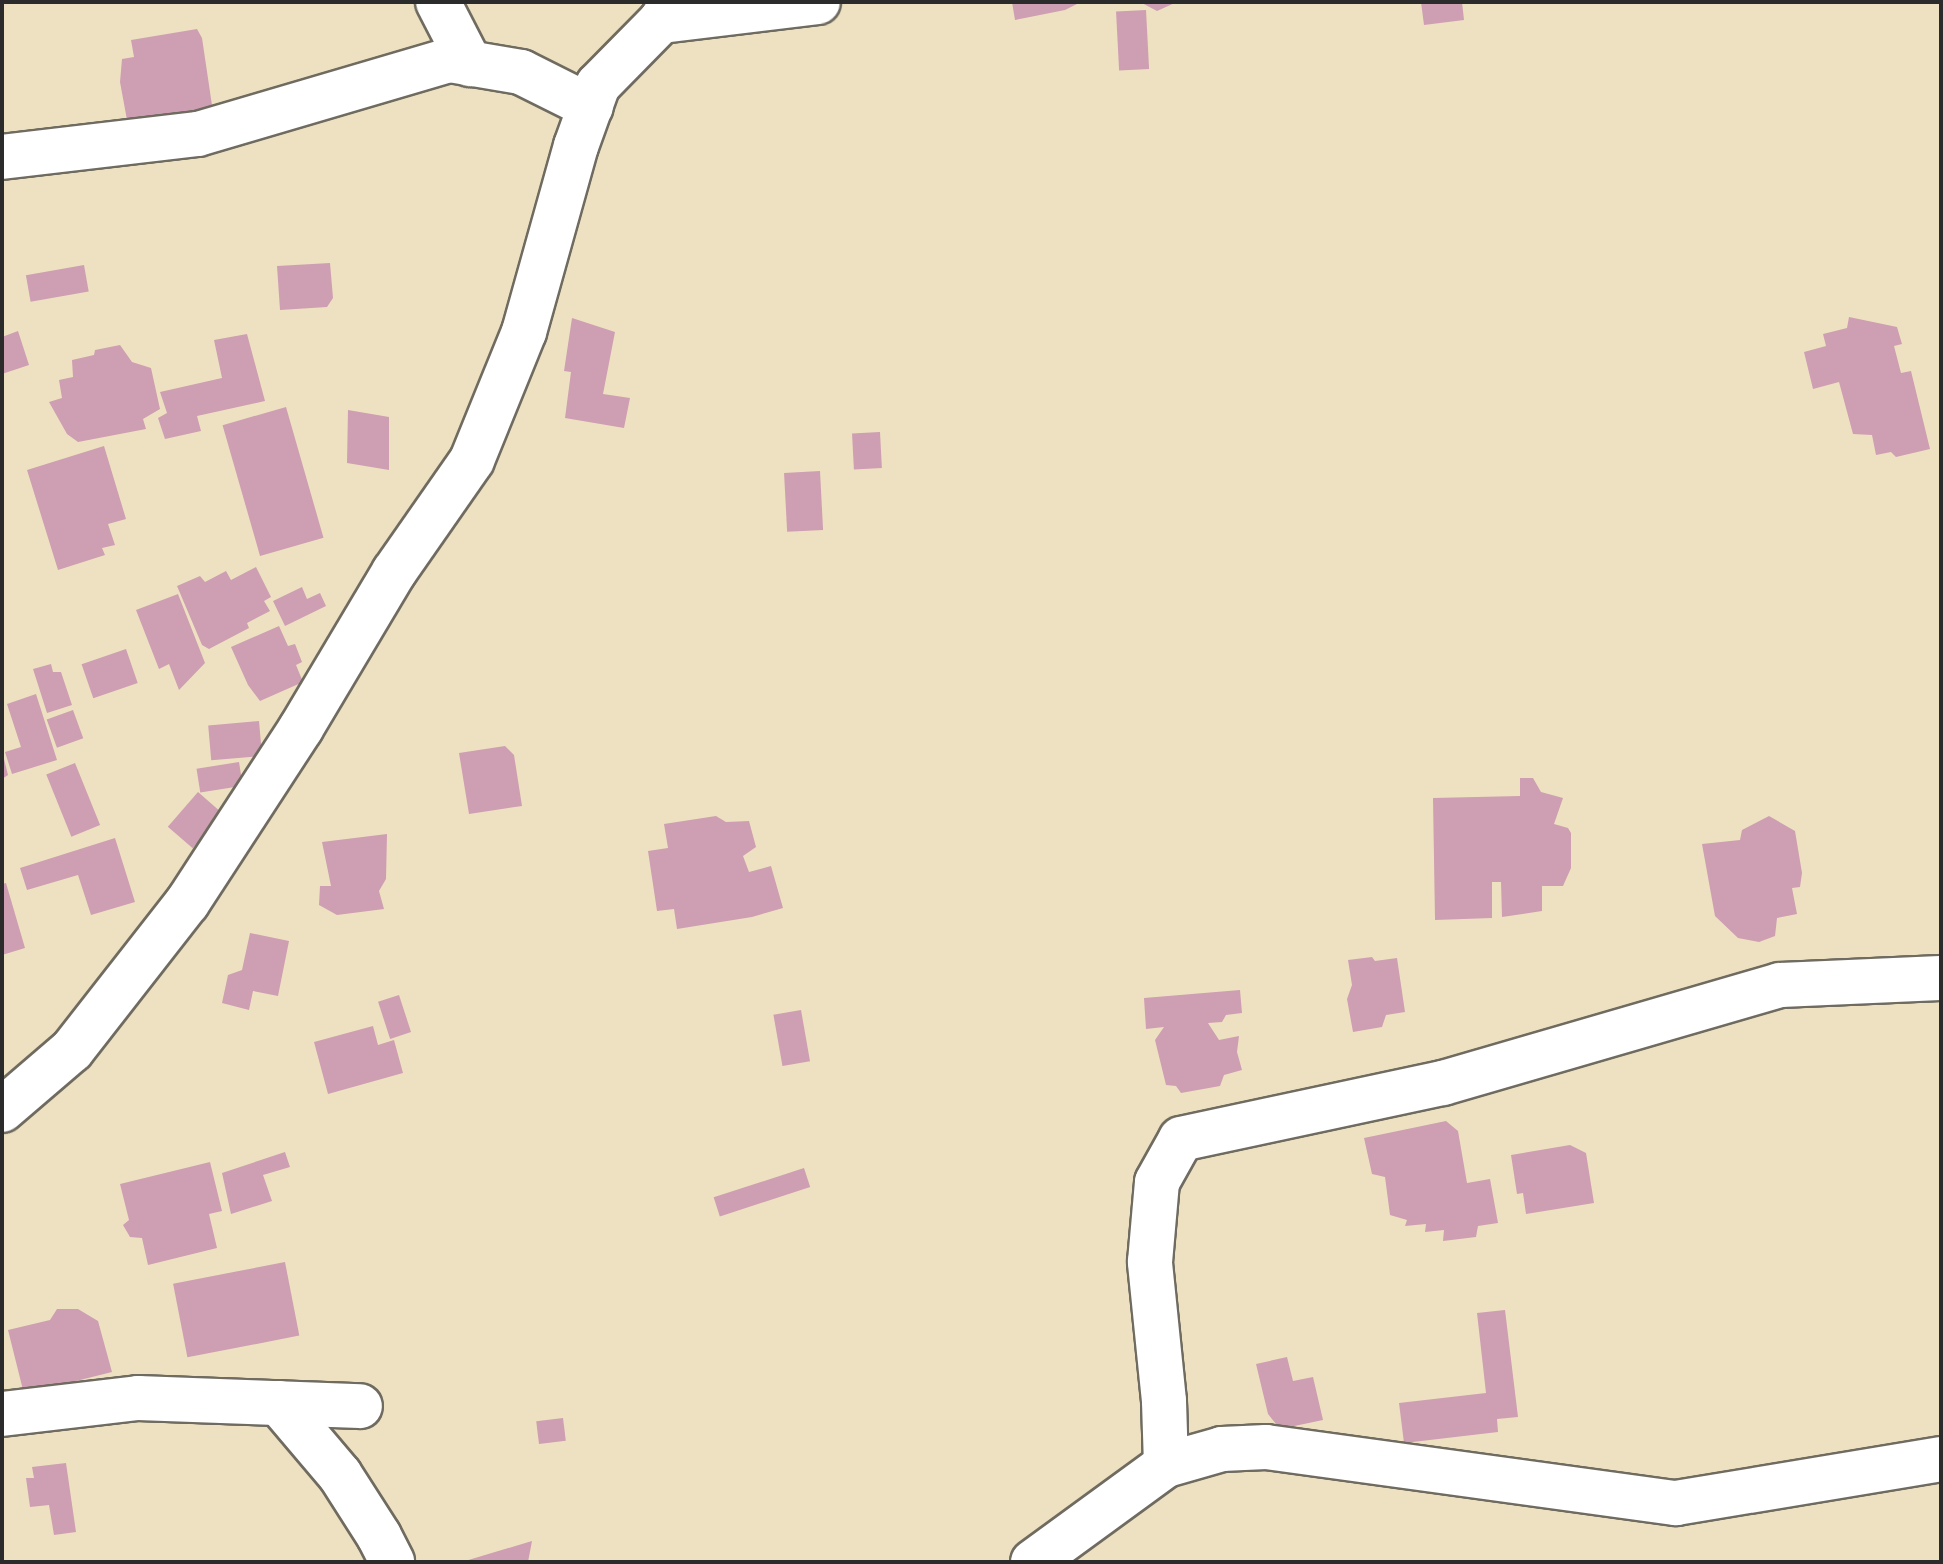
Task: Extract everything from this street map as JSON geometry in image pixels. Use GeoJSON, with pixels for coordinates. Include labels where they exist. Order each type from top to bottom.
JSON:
{"type":"FeatureCollection","features":[{"type":"Feature","properties":{"kind":"street"},"geometry":{"type":"LineString","coordinates":[[438,2],[470,64]]}},
{"type":"Feature","properties":{"kind":"street"},"geometry":{"type":"LineString","coordinates":[[2,1110],[72,1050],[187,903],[301,728],[386,585],[472,460],[524,332],[576,146],[598,85],[667,12],[818,2]]}},
{"type":"Feature","properties":{"kind":"street"},"geometry":{"type":"LineString","coordinates":[[2,157],[198,134],[450,60],[521,72],[591,107]]}},
{"type":"Feature","properties":{"kind":"street"},"geometry":{"type":"LineString","coordinates":[[1166,1465],[1164,1401],[1150,1262],[1157,1182],[1181,1139],[1443,1083],[1780,985],[1941,978]]}},
{"type":"Feature","properties":{"kind":"street"},"geometry":{"type":"LineString","coordinates":[[2,1414],[138,1398],[360,1406]]}},
{"type":"Feature","properties":{"kind":"street"},"geometry":{"type":"LineString","coordinates":[[279,1403],[340,1475],[392,1562]]}},
{"type":"Feature","properties":{"kind":"street"},"geometry":{"type":"LineString","coordinates":[[1033,1562],[1166,1465],[1222,1449],[1266,1447],[1676,1503],[1941,1459]]}},
{"type":"Feature","properties":{"kind":"building"},"geometry":{"type":"Polygon","coordinates":[[[1012,2],[1081,2],[1065,10],[1015,20],[1012,2]]]}},
{"type":"Feature","properties":{"kind":"building"},"geometry":{"type":"Polygon","coordinates":[[[1140,2],[1177,2],[1157,11],[1140,2]]]}},
{"type":"Feature","properties":{"kind":"building"},"geometry":{"type":"Polygon","coordinates":[[[1421,2],[1462,2],[1464,20],[1424,25],[1421,2]]]}},
{"type":"Feature","properties":{"kind":"building"},"geometry":{"type":"Polygon","coordinates":[[[1146,10],[1149,69],[1119,70],[1116,12],[1146,10]]]}},
{"type":"Feature","properties":{"kind":"building"},"geometry":{"type":"Polygon","coordinates":[[[197,29],[202,38],[213,112],[147,122],[144,117],[127,120],[120,82],[122,59],[134,57],[131,40],[197,29]]]}},
{"type":"Feature","properties":{"kind":"building"},"geometry":{"type":"Polygon","coordinates":[[[330,263],[333,298],[327,307],[280,310],[277,266],[330,263]]]}},
{"type":"Feature","properties":{"kind":"building"},"geometry":{"type":"Polygon","coordinates":[[[84,265],[89,292],[31,302],[26,275],[84,265]]]}},
{"type":"Feature","properties":{"kind":"building"},"geometry":{"type":"Polygon","coordinates":[[[1849,317],[1897,327],[1902,344],[1894,346],[1901,373],[1911,371],[1930,449],[1896,457],[1891,452],[1876,455],[1872,435],[1853,434],[1839,382],[1813,389],[1804,352],[1826,346],[1823,334],[1847,328],[1849,317]]]}},
{"type":"Feature","properties":{"kind":"building"},"geometry":{"type":"Polygon","coordinates":[[[572,318],[615,332],[603,394],[630,398],[624,428],[565,418],[571,372],[564,371],[572,318]]]}},
{"type":"Feature","properties":{"kind":"building"},"geometry":{"type":"Polygon","coordinates":[[[18,331],[29,365],[2,374],[2,337],[18,331]]]}},
{"type":"Feature","properties":{"kind":"building"},"geometry":{"type":"Polygon","coordinates":[[[247,334],[265,401],[197,416],[201,431],[165,439],[158,418],[167,413],[160,392],[222,378],[214,340],[247,334]]]}},
{"type":"Feature","properties":{"kind":"building"},"geometry":{"type":"Polygon","coordinates":[[[120,345],[132,362],[151,368],[160,409],[143,419],[146,429],[78,442],[67,434],[49,402],[62,398],[59,380],[73,377],[72,360],[94,355],[95,350],[120,345]]]}},
{"type":"Feature","properties":{"kind":"building"},"geometry":{"type":"Polygon","coordinates":[[[286,407],[323,538],[260,556],[223,425],[286,407]]]}},
{"type":"Feature","properties":{"kind":"building"},"geometry":{"type":"Polygon","coordinates":[[[348,410],[389,417],[389,470],[347,463],[348,410]]]}},
{"type":"Feature","properties":{"kind":"building"},"geometry":{"type":"Polygon","coordinates":[[[880,432],[882,468],[854,469],[852,433],[880,432]]]}},
{"type":"Feature","properties":{"kind":"building"},"geometry":{"type":"Polygon","coordinates":[[[104,446],[126,519],[108,524],[115,545],[102,548],[105,555],[58,570],[27,470],[104,446]]]}},
{"type":"Feature","properties":{"kind":"building"},"geometry":{"type":"Polygon","coordinates":[[[820,471],[823,530],[787,532],[784,473],[820,471]]]}},
{"type":"Feature","properties":{"kind":"building"},"geometry":{"type":"Polygon","coordinates":[[[256,567],[271,597],[264,601],[270,611],[247,623],[249,628],[209,649],[202,645],[177,586],[200,576],[205,582],[226,571],[231,580],[256,567]]]}},
{"type":"Feature","properties":{"kind":"building"},"geometry":{"type":"Polygon","coordinates":[[[302,587],[307,599],[320,593],[326,606],[285,626],[273,601],[302,587]]]}},
{"type":"Feature","properties":{"kind":"building"},"geometry":{"type":"Polygon","coordinates":[[[178,594],[205,663],[179,690],[169,664],[159,669],[136,610],[178,594]]]}},
{"type":"Feature","properties":{"kind":"building"},"geometry":{"type":"Polygon","coordinates":[[[279,626],[288,646],[295,644],[302,662],[296,665],[303,682],[260,701],[248,685],[231,647],[279,626]]]}},
{"type":"Feature","properties":{"kind":"building"},"geometry":{"type":"Polygon","coordinates":[[[126,649],[138,683],[93,698],[82,664],[126,649]]]}},
{"type":"Feature","properties":{"kind":"building"},"geometry":{"type":"Polygon","coordinates":[[[51,664],[53,672],[61,672],[72,705],[47,713],[33,669],[51,664]]]}},
{"type":"Feature","properties":{"kind":"building"},"geometry":{"type":"Polygon","coordinates":[[[36,694],[57,760],[12,774],[5,752],[21,747],[7,704],[36,694]]]}},
{"type":"Feature","properties":{"kind":"building"},"geometry":{"type":"Polygon","coordinates":[[[73,710],[83,738],[57,748],[47,720],[73,710]]]}},
{"type":"Feature","properties":{"kind":"building"},"geometry":{"type":"Polygon","coordinates":[[[259,721],[262,756],[211,760],[208,725],[259,721]]]}},
{"type":"Feature","properties":{"kind":"building"},"geometry":{"type":"Polygon","coordinates":[[[505,746],[514,755],[522,806],[469,814],[459,753],[505,746]]]}},
{"type":"Feature","properties":{"kind":"building"},"geometry":{"type":"Polygon","coordinates":[[[2,751],[8,775],[2,779],[2,751]]]}},
{"type":"Feature","properties":{"kind":"building"},"geometry":{"type":"Polygon","coordinates":[[[239,762],[243,786],[200,792],[197,769],[239,762]]]}},
{"type":"Feature","properties":{"kind":"building"},"geometry":{"type":"Polygon","coordinates":[[[75,763],[100,825],[71,837],[46,775],[75,763]]]}},
{"type":"Feature","properties":{"kind":"building"},"geometry":{"type":"Polygon","coordinates":[[[1520,778],[1533,778],[1541,792],[1563,798],[1554,824],[1568,828],[1571,833],[1571,868],[1563,886],[1542,886],[1542,911],[1502,917],[1501,882],[1492,882],[1492,918],[1435,920],[1433,798],[1520,796],[1520,778]]]}},
{"type":"Feature","properties":{"kind":"building"},"geometry":{"type":"Polygon","coordinates":[[[198,792],[223,814],[193,848],[168,827],[198,792]]]}},
{"type":"Feature","properties":{"kind":"building"},"geometry":{"type":"Polygon","coordinates":[[[716,816],[726,822],[749,821],[756,847],[743,856],[749,872],[771,866],[783,908],[752,917],[677,929],[674,909],[657,911],[648,851],[668,848],[664,824],[716,816]]]}},
{"type":"Feature","properties":{"kind":"building"},"geometry":{"type":"Polygon","coordinates":[[[1769,816],[1795,831],[1802,873],[1800,887],[1792,888],[1797,914],[1777,918],[1775,936],[1759,942],[1738,938],[1715,916],[1702,844],[1740,840],[1742,830],[1769,816]]]}},
{"type":"Feature","properties":{"kind":"building"},"geometry":{"type":"Polygon","coordinates":[[[387,834],[386,879],[379,891],[384,909],[337,915],[319,905],[320,886],[331,886],[322,842],[387,834]]]}},
{"type":"Feature","properties":{"kind":"building"},"geometry":{"type":"Polygon","coordinates":[[[115,838],[135,902],[91,915],[78,875],[27,890],[20,868],[115,838]]]}},
{"type":"Feature","properties":{"kind":"building"},"geometry":{"type":"Polygon","coordinates":[[[6,883],[25,948],[2,955],[2,884],[6,883]]]}},
{"type":"Feature","properties":{"kind":"building"},"geometry":{"type":"Polygon","coordinates":[[[250,933],[289,941],[278,996],[253,991],[249,1010],[222,1003],[228,975],[242,970],[250,933]]]}},
{"type":"Feature","properties":{"kind":"building"},"geometry":{"type":"Polygon","coordinates":[[[1372,957],[1375,961],[1397,958],[1405,1012],[1386,1015],[1382,1027],[1353,1032],[1347,999],[1352,985],[1348,960],[1372,957]]]}},
{"type":"Feature","properties":{"kind":"building"},"geometry":{"type":"Polygon","coordinates":[[[1240,990],[1242,1013],[1226,1015],[1222,1022],[1208,1023],[1219,1040],[1239,1036],[1237,1052],[1242,1070],[1224,1075],[1220,1086],[1181,1093],[1176,1086],[1166,1085],[1155,1040],[1164,1027],[1146,1029],[1144,998],[1240,990]]]}},
{"type":"Feature","properties":{"kind":"building"},"geometry":{"type":"Polygon","coordinates":[[[399,995],[411,1032],[390,1039],[378,1002],[399,995]]]}},
{"type":"Feature","properties":{"kind":"building"},"geometry":{"type":"Polygon","coordinates":[[[801,1010],[810,1061],[782,1066],[773,1015],[801,1010]]]}},
{"type":"Feature","properties":{"kind":"building"},"geometry":{"type":"Polygon","coordinates":[[[373,1026],[378,1045],[394,1040],[403,1073],[328,1094],[314,1042],[373,1026]]]}},
{"type":"Feature","properties":{"kind":"building"},"geometry":{"type":"Polygon","coordinates":[[[1446,1121],[1458,1131],[1467,1183],[1490,1179],[1498,1223],[1478,1226],[1476,1237],[1443,1241],[1444,1230],[1425,1232],[1426,1224],[1405,1226],[1407,1220],[1390,1215],[1385,1177],[1372,1174],[1364,1138],[1446,1121]]]}},
{"type":"Feature","properties":{"kind":"building"},"geometry":{"type":"Polygon","coordinates":[[[1570,1145],[1586,1153],[1594,1203],[1526,1214],[1523,1193],[1517,1194],[1511,1155],[1570,1145]]]}},
{"type":"Feature","properties":{"kind":"building"},"geometry":{"type":"Polygon","coordinates":[[[285,1152],[290,1167],[263,1175],[272,1201],[231,1214],[222,1173],[285,1152]]]}},
{"type":"Feature","properties":{"kind":"building"},"geometry":{"type":"Polygon","coordinates":[[[210,1162],[222,1211],[209,1214],[217,1248],[148,1265],[142,1238],[130,1237],[123,1225],[129,1220],[120,1184],[210,1162]]]}},
{"type":"Feature","properties":{"kind":"building"},"geometry":{"type":"Polygon","coordinates":[[[804,1168],[810,1187],[720,1216],[714,1197],[804,1168]]]}},
{"type":"Feature","properties":{"kind":"building"},"geometry":{"type":"Polygon","coordinates":[[[285,1262],[299,1336],[187,1357],[173,1284],[285,1262]]]}},
{"type":"Feature","properties":{"kind":"building"},"geometry":{"type":"Polygon","coordinates":[[[57,1309],[78,1309],[98,1321],[112,1372],[24,1394],[8,1330],[50,1320],[57,1309]]]}},
{"type":"Feature","properties":{"kind":"building"},"geometry":{"type":"Polygon","coordinates":[[[1505,1310],[1518,1417],[1497,1419],[1498,1432],[1404,1443],[1399,1403],[1486,1393],[1477,1313],[1505,1310]]]}},
{"type":"Feature","properties":{"kind":"building"},"geometry":{"type":"Polygon","coordinates":[[[1287,1357],[1293,1381],[1313,1377],[1323,1420],[1280,1429],[1268,1414],[1256,1364],[1287,1357]]]}},
{"type":"Feature","properties":{"kind":"building"},"geometry":{"type":"Polygon","coordinates":[[[563,1418],[566,1441],[539,1444],[536,1421],[563,1418]]]}},
{"type":"Feature","properties":{"kind":"building"},"geometry":{"type":"Polygon","coordinates":[[[66,1463],[76,1532],[54,1535],[49,1505],[30,1507],[26,1478],[34,1478],[32,1467],[66,1463]]]}},
{"type":"Feature","properties":{"kind":"building"},"geometry":{"type":"Polygon","coordinates":[[[532,1541],[528,1562],[465,1562],[465,1561],[532,1541]]]}}]}
